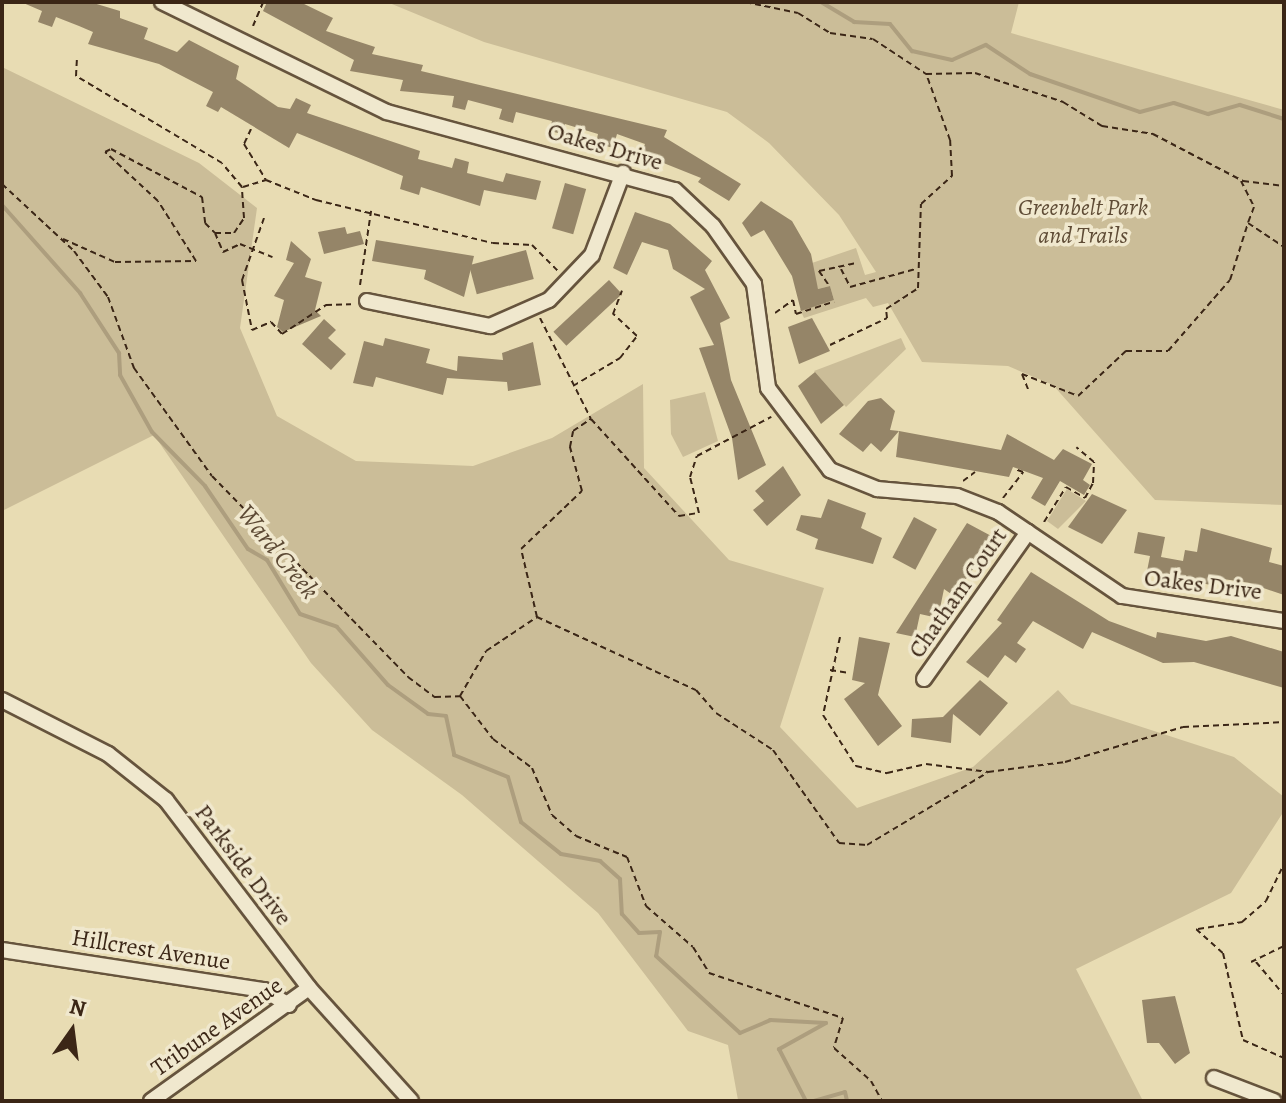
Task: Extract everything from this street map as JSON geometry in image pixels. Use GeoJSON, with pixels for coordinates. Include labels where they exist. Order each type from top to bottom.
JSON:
{"type":"FeatureCollection","features":[{"type":"Feature","properties":{"kind":"street","name":"Oakes Drive"},"geometry":{"type":"LineString","coordinates":[[162,2],[387,112],[623,173],[675,190],[713,226],[754,284],[768,388],[782,411],[830,470],[877,489],[957,496],[1028,532],[1122,596],[1284,621]]}},
{"type":"Feature","properties":{"kind":"street"},"geometry":{"type":"LineString","coordinates":[[367,301],[490,326],[536,305],[569,282],[592,255],[623,173]]}},
{"type":"Feature","properties":{"kind":"street","name":"Chatham Court"},"geometry":{"type":"LineString","coordinates":[[924,679],[1028,532]]}},
{"type":"Feature","properties":{"kind":"street","name":"Parkside Drive"},"geometry":{"type":"LineString","coordinates":[[2,700],[108,754],[166,800],[309,988],[411,1101]]}},
{"type":"Feature","properties":{"kind":"street","name":"Hillcrest Avenue"},"geometry":{"type":"LineString","coordinates":[[2,950],[264,990],[289,1005]]}},
{"type":"Feature","properties":{"kind":"street","name":"Tribune Avenue"},"geometry":{"type":"LineString","coordinates":[[151,1101],[309,988]]}},
{"type":"Feature","properties":{"kind":"street"},"geometry":{"type":"LineString","coordinates":[[1214,1078],[1274,1101]]}},
{"type":"Feature","properties":{"kind":"path"},"geometry":{"type":"LineString","coordinates":[[745,2],[798,13],[830,33],[873,39],[926,74],[975,73],[1063,102],[1102,126],[1153,134],[1240,180],[1271,190],[1284,186]]}},
{"type":"Feature","properties":{"kind":"path"},"geometry":{"type":"LineString","coordinates":[[253,26],[263,3]]}},
{"type":"Feature","properties":{"kind":"path"},"geometry":{"type":"LineString","coordinates":[[77,59],[76,76],[194,145],[242,187],[244,218],[234,233],[215,233]]}},
{"type":"Feature","properties":{"kind":"path"},"geometry":{"type":"LineString","coordinates":[[830,345],[887,318],[886,309],[918,288],[921,204],[952,176],[950,140],[926,74]]}},
{"type":"Feature","properties":{"kind":"path"},"geometry":{"type":"LineString","coordinates":[[251,129],[244,144],[266,180],[316,200],[371,210],[493,243],[532,245],[569,282]]}},
{"type":"Feature","properties":{"kind":"path"},"geometry":{"type":"LineString","coordinates":[[61,238],[115,262],[196,261],[158,201],[105,152],[111,149],[202,197],[205,223],[215,233],[223,252],[252,248],[272,257]]}},
{"type":"Feature","properties":{"kind":"path"},"geometry":{"type":"LineString","coordinates":[[242,187],[266,180]]}},
{"type":"Feature","properties":{"kind":"path"},"geometry":{"type":"LineString","coordinates":[[1028,389],[1022,374],[1078,396],[1126,351],[1168,351],[1230,280],[1254,207],[1240,180]]}},
{"type":"Feature","properties":{"kind":"path"},"geometry":{"type":"LineString","coordinates":[[2,184],[61,238],[108,297],[134,368],[212,476],[408,677],[435,697],[460,696]]}},
{"type":"Feature","properties":{"kind":"path"},"geometry":{"type":"LineString","coordinates":[[360,285],[371,210]]}},
{"type":"Feature","properties":{"kind":"path"},"geometry":{"type":"LineString","coordinates":[[264,218],[242,280],[252,330],[271,322],[282,334],[326,305],[367,301]]}},
{"type":"Feature","properties":{"kind":"path"},"geometry":{"type":"LineString","coordinates":[[1248,223],[1284,247]]}},
{"type":"Feature","properties":{"kind":"path"},"geometry":{"type":"LineString","coordinates":[[828,284],[819,271],[841,269],[856,263]]}},
{"type":"Feature","properties":{"kind":"path"},"geometry":{"type":"LineString","coordinates":[[841,269],[850,287],[917,269]]}},
{"type":"Feature","properties":{"kind":"path"},"geometry":{"type":"LineString","coordinates":[[573,386],[620,358],[637,336],[613,314],[622,291]]}},
{"type":"Feature","properties":{"kind":"path"},"geometry":{"type":"LineString","coordinates":[[775,313],[793,300],[796,314],[834,302]]}},
{"type":"Feature","properties":{"kind":"path"},"geometry":{"type":"LineString","coordinates":[[536,305],[591,419],[679,516],[699,513],[690,477],[697,456],[782,411]]}},
{"type":"Feature","properties":{"kind":"path"},"geometry":{"type":"LineString","coordinates":[[537,617],[521,549],[582,491],[570,447],[573,431],[591,419]]}},
{"type":"Feature","properties":{"kind":"path"},"geometry":{"type":"LineString","coordinates":[[1044,522],[1066,487],[1085,498],[1093,483],[1094,462],[1076,447]]}},
{"type":"Feature","properties":{"kind":"path"},"geometry":{"type":"LineString","coordinates":[[1003,498],[1023,472],[1015,469]]}},
{"type":"Feature","properties":{"kind":"path"},"geometry":{"type":"LineString","coordinates":[[961,483],[975,472]]}},
{"type":"Feature","properties":{"kind":"path"},"geometry":{"type":"LineString","coordinates":[[1054,493],[1059,497]]}},
{"type":"Feature","properties":{"kind":"path"},"geometry":{"type":"LineString","coordinates":[[460,696],[486,651],[537,617]]}},
{"type":"Feature","properties":{"kind":"path"},"geometry":{"type":"LineString","coordinates":[[537,617],[696,690],[773,750],[839,843],[867,845],[988,772]]}},
{"type":"Feature","properties":{"kind":"path"},"geometry":{"type":"LineString","coordinates":[[840,637],[828,670],[823,715],[856,766],[887,773],[938,764],[988,772],[1065,762],[1183,727],[1284,722]]}},
{"type":"Feature","properties":{"kind":"path"},"geometry":{"type":"LineString","coordinates":[[828,670],[848,673]]}},
{"type":"Feature","properties":{"kind":"path"},"geometry":{"type":"LineString","coordinates":[[460,696],[493,739],[532,768],[552,815],[576,836],[627,857],[646,906],[693,947],[709,973],[843,1018],[834,1048],[871,1081],[882,1101]]}},
{"type":"Feature","properties":{"kind":"path"},"geometry":{"type":"LineString","coordinates":[[1284,864],[1266,901],[1242,922],[1196,929],[1223,953],[1243,1040],[1284,1058]]}},
{"type":"Feature","properties":{"kind":"path"},"geometry":{"type":"LineString","coordinates":[[1251,962],[1284,946]]}},
{"type":"Feature","properties":{"kind":"path"},"geometry":{"type":"LineString","coordinates":[[1256,962],[1284,995]]}},
{"type":"Feature","properties":{"kind":"green space","name":"Greenbelt Park and Trails"},"geometry":{"type":"Polygon","coordinates":[[[387,2],[1019,2],[1011,33],[1284,110],[1284,505],[1155,500],[1053,385],[1008,366],[922,362],[888,303],[873,307],[866,298],[804,318],[800,309],[834,300],[830,286],[818,289],[809,264],[856,248],[865,275],[876,272],[839,215],[769,143],[727,112],[484,42],[387,2]]]}},
{"type":"Feature","properties":{"kind":"green space"},"geometry":{"type":"Polygon","coordinates":[[[2,67],[199,163],[257,208],[240,328],[277,416],[356,461],[473,466],[552,438],[643,384],[644,468],[729,560],[824,588],[780,727],[857,808],[973,767],[1058,690],[1071,704],[1234,757],[1284,797],[1284,811],[1231,893],[1076,969],[1143,1101],[738,1100],[728,1045],[688,1031],[598,913],[462,795],[372,730],[311,663],[154,435],[2,511],[2,67]]]}},
{"type":"Feature","properties":{"kind":"green space"},"geometry":{"type":"Polygon","coordinates":[[[901,338],[906,349],[846,407],[814,371],[901,338]]]}},
{"type":"Feature","properties":{"kind":"green space"},"geometry":{"type":"Polygon","coordinates":[[[705,392],[718,441],[683,457],[671,434],[670,400],[705,392]]]}},
{"type":"Feature","properties":{"kind":"green space"},"geometry":{"type":"Polygon","coordinates":[[[1067,489],[1086,501],[1058,529],[1047,521],[1067,489]]]}},
{"type":"Feature","properties":{"kind":"building"},"geometry":{"type":"Polygon","coordinates":[[[21,2],[90,2],[120,11],[120,18],[148,28],[144,39],[177,52],[189,40],[239,66],[236,79],[278,107],[290,109],[296,98],[311,105],[307,113],[420,151],[418,159],[452,168],[455,158],[469,162],[467,173],[503,182],[506,173],[541,181],[536,200],[484,190],[480,206],[421,187],[419,195],[400,189],[403,176],[297,133],[289,148],[221,107],[218,112],[206,106],[213,92],[159,64],[88,44],[93,32],[79,26],[56,17],[52,27],[38,22],[42,11],[21,2]]]}},
{"type":"Feature","properties":{"kind":"building"},"geometry":{"type":"Polygon","coordinates":[[[267,2],[300,2],[333,18],[326,31],[375,47],[372,54],[423,65],[421,71],[667,130],[664,137],[741,184],[729,201],[698,182],[701,178],[641,154],[645,144],[617,134],[613,148],[596,143],[598,134],[565,124],[563,134],[549,131],[552,121],[516,112],[513,123],[499,119],[502,109],[468,100],[465,110],[452,107],[454,96],[400,91],[403,80],[350,71],[354,60],[263,11],[267,2]]]}},
{"type":"Feature","properties":{"kind":"building"},"geometry":{"type":"Polygon","coordinates":[[[565,183],[586,189],[573,234],[552,228],[565,183]]]}},
{"type":"Feature","properties":{"kind":"building"},"geometry":{"type":"Polygon","coordinates":[[[761,201],[792,221],[811,254],[818,289],[830,286],[834,300],[801,311],[792,276],[764,230],[751,237],[742,223],[761,201]]]}},
{"type":"Feature","properties":{"kind":"building"},"geometry":{"type":"Polygon","coordinates":[[[635,212],[670,224],[712,261],[705,270],[730,318],[720,323],[731,380],[766,465],[738,480],[732,438],[699,348],[714,345],[690,297],[705,289],[673,269],[668,250],[642,242],[627,275],[613,268],[635,212]]]}},
{"type":"Feature","properties":{"kind":"building"},"geometry":{"type":"Polygon","coordinates":[[[345,227],[347,234],[360,231],[364,244],[324,254],[318,232],[345,227]]]}},
{"type":"Feature","properties":{"kind":"building"},"geometry":{"type":"Polygon","coordinates":[[[376,240],[474,256],[464,297],[424,279],[426,270],[372,261],[376,240]]]}},
{"type":"Feature","properties":{"kind":"building"},"geometry":{"type":"Polygon","coordinates":[[[291,241],[311,259],[305,277],[322,282],[315,310],[321,316],[283,332],[277,327],[284,300],[274,296],[294,263],[286,260],[291,241]]]}},
{"type":"Feature","properties":{"kind":"building"},"geometry":{"type":"Polygon","coordinates":[[[526,250],[534,279],[477,294],[469,265],[526,250]]]}},
{"type":"Feature","properties":{"kind":"building"},"geometry":{"type":"Polygon","coordinates":[[[609,280],[622,294],[566,346],[553,332],[609,280]]]}},
{"type":"Feature","properties":{"kind":"building"},"geometry":{"type":"Polygon","coordinates":[[[812,318],[830,351],[799,364],[788,327],[812,318]]]}},
{"type":"Feature","properties":{"kind":"building"},"geometry":{"type":"Polygon","coordinates":[[[324,319],[336,330],[328,338],[346,354],[331,370],[302,344],[324,319]]]}},
{"type":"Feature","properties":{"kind":"building"},"geometry":{"type":"Polygon","coordinates":[[[385,338],[430,349],[426,363],[457,371],[458,356],[503,360],[502,353],[533,342],[541,385],[508,391],[507,382],[447,378],[443,395],[376,377],[373,387],[353,383],[364,341],[383,346],[385,338]]]}},
{"type":"Feature","properties":{"kind":"building"},"geometry":{"type":"Polygon","coordinates":[[[815,372],[844,405],[821,424],[798,386],[815,372]]]}},
{"type":"Feature","properties":{"kind":"building"},"geometry":{"type":"Polygon","coordinates":[[[881,398],[895,411],[890,430],[899,431],[881,452],[871,443],[863,452],[839,434],[868,401],[881,398]]]}},
{"type":"Feature","properties":{"kind":"building"},"geometry":{"type":"Polygon","coordinates":[[[899,431],[1001,450],[1007,434],[1054,460],[1063,449],[1092,464],[1083,480],[1090,485],[1084,495],[1060,481],[1045,506],[1031,498],[1043,478],[1013,467],[1009,477],[896,457],[899,431]]]}},
{"type":"Feature","properties":{"kind":"building"},"geometry":{"type":"Polygon","coordinates":[[[783,466],[801,495],[767,526],[753,510],[764,501],[755,491],[783,466]]]}},
{"type":"Feature","properties":{"kind":"building"},"geometry":{"type":"Polygon","coordinates":[[[1092,494],[1127,510],[1102,544],[1068,527],[1092,494]]]}},
{"type":"Feature","properties":{"kind":"building"},"geometry":{"type":"Polygon","coordinates":[[[828,499],[866,513],[861,528],[882,538],[873,564],[815,549],[818,539],[796,530],[801,515],[821,518],[828,499]]]}},
{"type":"Feature","properties":{"kind":"building"},"geometry":{"type":"Polygon","coordinates":[[[914,517],[937,529],[915,570],[892,558],[914,517]]]}},
{"type":"Feature","properties":{"kind":"building"},"geometry":{"type":"Polygon","coordinates":[[[967,523],[995,538],[954,596],[944,589],[938,618],[920,614],[915,637],[896,633],[967,523]]]}},
{"type":"Feature","properties":{"kind":"building"},"geometry":{"type":"Polygon","coordinates":[[[1201,528],[1272,548],[1269,562],[1284,566],[1284,595],[1249,583],[1217,578],[1215,586],[1147,571],[1150,556],[1134,553],[1138,532],[1165,537],[1161,557],[1183,561],[1185,550],[1197,552],[1201,528]]]}},
{"type":"Feature","properties":{"kind":"building"},"geometry":{"type":"Polygon","coordinates":[[[1031,572],[1109,621],[1156,638],[1157,632],[1206,641],[1231,636],[1284,652],[1284,688],[1194,662],[1163,663],[1092,632],[1083,649],[1033,621],[1017,643],[1026,649],[1016,663],[1005,655],[988,678],[966,662],[1002,623],[997,620],[1031,572]]]}},
{"type":"Feature","properties":{"kind":"building"},"geometry":{"type":"Polygon","coordinates":[[[859,637],[890,643],[878,695],[902,726],[878,746],[844,699],[865,683],[852,680],[859,637]]]}},
{"type":"Feature","properties":{"kind":"building"},"geometry":{"type":"Polygon","coordinates":[[[980,680],[1008,703],[980,736],[953,714],[951,743],[911,737],[912,719],[943,717],[980,680]]]}},
{"type":"Feature","properties":{"kind":"building"},"geometry":{"type":"Polygon","coordinates":[[[1175,996],[1190,1053],[1175,1064],[1159,1043],[1147,1043],[1142,1000],[1175,996]]]}},
{"type":"Feature","properties":{"kind":"waterway"},"geometry":{"type":"LineString","coordinates":[[821,2],[854,22],[890,24],[912,51],[952,60],[986,45],[1030,74],[1140,112],[1174,103],[1208,114],[1240,105],[1284,119]]}},
{"type":"Feature","properties":{"kind":"waterway","name":"Ward Creek"},"geometry":{"type":"LineString","coordinates":[[2,205],[80,293],[119,353],[120,375],[152,432],[205,486],[248,549],[267,560],[300,614],[337,627],[388,685],[428,714],[446,716],[454,755],[508,777],[521,822],[561,854],[600,861],[620,879],[622,914],[639,933],[660,932],[656,956],[740,1033],[770,1020],[826,1023],[779,1049],[806,1101]]}},
{"type":"Feature","properties":{"kind":"waterway","name":"Ward Creek"},"geometry":{"type":"LineString","coordinates":[[814,1101],[845,1092],[847,1101]]}}]}
